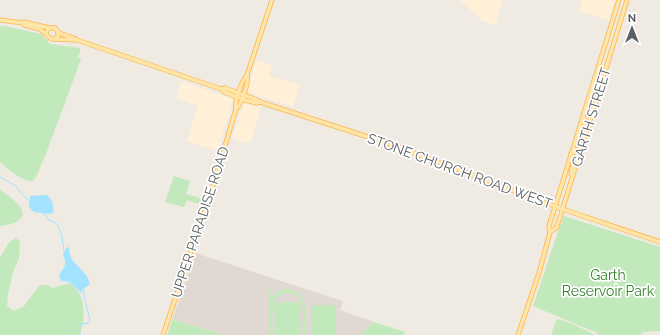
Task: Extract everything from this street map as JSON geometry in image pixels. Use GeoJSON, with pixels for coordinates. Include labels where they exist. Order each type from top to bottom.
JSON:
{"type":"FeatureCollection","features":[{"type":"Feature","properties":{"kind":"main road","name":"UPPER PARADISE ROAD"},"geometry":{"type":"LineString","coordinates":[[163,335],[236,109],[239,107],[244,78],[247,75],[272,0]]}},
{"type":"Feature","properties":{"kind":"main road","name":"GARTH STREET"},"geometry":{"type":"LineString","coordinates":[[518,335],[537,278],[550,232],[549,226],[620,0]]}},
{"type":"Feature","properties":{"kind":"main road","name":"GARTH STREET"},"geometry":{"type":"LineString","coordinates":[[550,232],[556,228],[627,0]]}},
{"type":"Feature","properties":{"kind":"main road"},"geometry":{"type":"LineString","coordinates":[[0,20],[24,22],[55,28],[62,35],[77,40]]}},
{"type":"Feature","properties":{"kind":"main road"},"geometry":{"type":"LineString","coordinates":[[22,23],[40,29],[50,38],[77,40]]}},
{"type":"Feature","properties":{"kind":"main road"},"geometry":{"type":"LineString","coordinates":[[47,35],[47,31],[50,28]]}},
{"type":"Feature","properties":{"kind":"main road"},"geometry":{"type":"LineString","coordinates":[[54,39],[58,36],[58,32]]}},
{"type":"Feature","properties":{"kind":"main road","name":"STONE CHURCH ROAD WEST"},"geometry":{"type":"LineString","coordinates":[[77,40],[221,89],[225,88],[240,96],[257,100],[393,145],[562,209],[660,242]]}},
{"type":"Feature","properties":{"kind":"main road"},"geometry":{"type":"LineString","coordinates":[[576,139],[583,131],[586,130],[584,116]]}},
{"type":"Feature","properties":{"kind":"main road"},"geometry":{"type":"LineString","coordinates":[[568,189],[574,159],[571,154],[576,151],[584,140]]}},
{"type":"Feature","properties":{"kind":"shaded area"},"geometry":{"type":"Polygon","coordinates":[[[460,0],[503,0],[496,23],[492,25],[481,20],[460,0]]]}},
{"type":"Feature","properties":{"kind":"shaded area"},"geometry":{"type":"Polygon","coordinates":[[[582,0],[615,0],[609,20],[578,11],[582,0]]]}},
{"type":"Feature","properties":{"kind":"shaded area"},"geometry":{"type":"Polygon","coordinates":[[[256,60],[272,65],[269,76],[300,85],[293,107],[248,92],[256,60]]]}},
{"type":"Feature","properties":{"kind":"shaded area"},"geometry":{"type":"Polygon","coordinates":[[[181,81],[233,99],[218,151],[187,141],[198,106],[176,98],[181,81]]]}},
{"type":"Feature","properties":{"kind":"shaded area"},"geometry":{"type":"Polygon","coordinates":[[[244,103],[261,108],[251,141],[246,143],[232,138],[244,103]]]}},
{"type":"Feature","properties":{"kind":"shaded area"},"geometry":{"type":"Polygon","coordinates":[[[195,253],[343,301],[340,310],[374,322],[360,335],[224,335],[172,320],[195,253]]]}},
{"type":"Feature","properties":{"kind":"green space"},"geometry":{"type":"Polygon","coordinates":[[[0,26],[41,34],[50,44],[80,48],[80,54],[77,57],[81,59],[47,151],[33,181],[20,177],[0,162],[0,26]]]}},
{"type":"Feature","properties":{"kind":"green space"},"geometry":{"type":"Polygon","coordinates":[[[174,176],[190,181],[186,194],[203,199],[202,205],[187,200],[184,207],[165,202],[174,176]]]}},
{"type":"Feature","properties":{"kind":"green space"},"geometry":{"type":"Polygon","coordinates":[[[0,190],[12,198],[22,210],[23,214],[21,218],[9,225],[0,226],[0,190]]]}},
{"type":"Feature","properties":{"kind":"green space","name":"Garth Reservoir Park"},"geometry":{"type":"Polygon","coordinates":[[[564,216],[660,247],[660,331],[643,332],[640,335],[599,335],[533,306],[564,216]]]}},
{"type":"Feature","properties":{"kind":"green space"},"geometry":{"type":"Polygon","coordinates":[[[16,238],[20,242],[19,258],[13,272],[7,306],[13,311],[24,306],[40,285],[48,285],[53,288],[70,283],[79,293],[83,303],[83,325],[80,335],[0,335],[0,258],[9,242],[16,238]]]}},
{"type":"Feature","properties":{"kind":"green space"},"geometry":{"type":"Polygon","coordinates":[[[287,289],[297,292],[304,301],[306,335],[303,335],[303,313],[301,301],[296,295],[289,293],[282,294],[277,297],[274,302],[272,315],[273,335],[270,335],[269,290],[271,290],[272,297],[282,290],[287,289]]]}},
{"type":"Feature","properties":{"kind":"green space"},"geometry":{"type":"Polygon","coordinates":[[[299,302],[301,335],[276,335],[274,303],[299,302]]]}},
{"type":"Feature","properties":{"kind":"green space"},"geometry":{"type":"Polygon","coordinates":[[[335,305],[336,335],[312,335],[311,306],[335,305]]]}},
{"type":"Feature","properties":{"kind":"green space"},"geometry":{"type":"Polygon","coordinates":[[[557,319],[573,324],[595,335],[551,335],[557,319]]]}},
{"type":"Feature","properties":{"kind":"green space"},"geometry":{"type":"Polygon","coordinates":[[[172,320],[178,321],[224,335],[167,335],[172,320]]]}},
{"type":"Feature","properties":{"kind":"green space"},"geometry":{"type":"Polygon","coordinates":[[[374,322],[405,332],[404,335],[360,335],[374,322]]]}},
{"type":"Feature","properties":{"kind":"water"},"geometry":{"type":"Polygon","coordinates":[[[47,195],[53,203],[53,213],[47,214],[34,212],[29,207],[30,196],[47,195]]]}},
{"type":"Feature","properties":{"kind":"water"},"geometry":{"type":"Polygon","coordinates":[[[69,247],[70,255],[73,261],[87,276],[90,284],[83,289],[81,293],[67,281],[61,281],[59,275],[65,265],[63,255],[66,248],[69,247]]]}},
{"type":"Feature","properties":{"kind":"waterway"},"geometry":{"type":"LineString","coordinates":[[0,177],[16,186],[30,202]]}},
{"type":"Feature","properties":{"kind":"waterway"},"geometry":{"type":"LineString","coordinates":[[43,212],[49,220],[56,223],[59,228],[62,236],[64,252]]}},
{"type":"Feature","properties":{"kind":"waterway"},"geometry":{"type":"LineString","coordinates":[[80,335],[80,332],[77,329],[82,324],[90,321],[84,288]]}}]}
